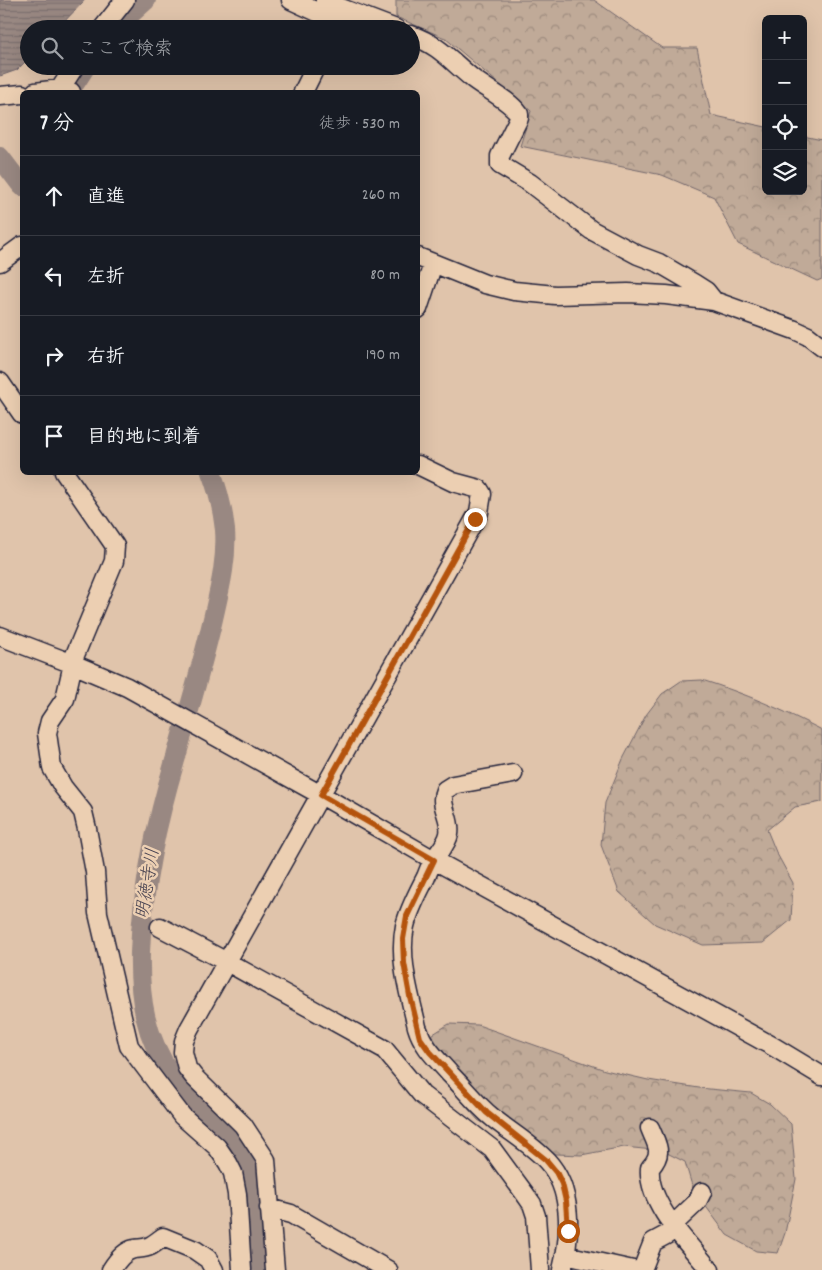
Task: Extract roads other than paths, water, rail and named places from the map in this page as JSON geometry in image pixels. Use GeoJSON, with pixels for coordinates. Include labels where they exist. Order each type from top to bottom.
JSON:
{"type":"FeatureCollection","features":[{"type":"Feature","properties":{"kind":"street"},"geometry":{"type":"LineString","coordinates":[[109,20],[125,0]]}},
{"type":"Feature","properties":{"kind":"street"},"geometry":{"type":"LineString","coordinates":[[291,0],[359,20]]}},
{"type":"Feature","properties":{"kind":"street"},"geometry":{"type":"LineString","coordinates":[[324,0],[338,15]]}},
{"type":"Feature","properties":{"kind":"street"},"geometry":{"type":"LineString","coordinates":[[420,39],[440,49],[472,78],[519,114],[519,118],[500,156],[500,165],[530,183],[591,230],[638,255],[659,263],[695,284],[714,301]]}},
{"type":"Feature","properties":{"kind":"street"},"geometry":{"type":"LineString","coordinates":[[64,90],[71,75]]}},
{"type":"Feature","properties":{"kind":"street"},"geometry":{"type":"LineString","coordinates":[[304,90],[312,75]]}},
{"type":"Feature","properties":{"kind":"street"},"geometry":{"type":"LineString","coordinates":[[0,96],[20,94]]}},
{"type":"Feature","properties":{"kind":"street"},"geometry":{"type":"LineString","coordinates":[[420,295],[425,260],[485,284],[514,291],[555,295],[628,293],[666,295],[714,301],[795,330],[808,336],[822,347]]}},
{"type":"Feature","properties":{"kind":"street"},"geometry":{"type":"LineString","coordinates":[[0,382],[20,411]]}},
{"type":"Feature","properties":{"kind":"street"},"geometry":{"type":"LineString","coordinates":[[275,1270],[267,1165],[262,1152],[243,1124],[194,1077],[184,1061],[184,1041],[479,512],[482,494],[479,489],[453,482],[420,466]]}},
{"type":"Feature","properties":{"kind":"street"},"geometry":{"type":"LineString","coordinates":[[66,475],[116,546],[114,560],[80,641],[66,698],[50,720],[47,733],[52,768],[63,787],[83,812],[95,872],[98,913],[128,1046],[182,1116],[217,1147],[228,1163],[233,1173],[237,1194],[242,1270]]}},
{"type":"Feature","properties":{"kind":"street"},"geometry":{"type":"LineString","coordinates":[[0,636],[73,664],[127,688],[774,1047],[822,1076]]}},
{"type":"Feature","properties":{"kind":"street"},"geometry":{"type":"LineString","coordinates":[[513,774],[453,785],[445,790],[442,798],[449,834],[407,916],[403,939],[404,963],[420,1038],[430,1052],[487,1113],[546,1160],[556,1172],[562,1184],[568,1217],[564,1262],[633,1270]]}},
{"type":"Feature","properties":{"kind":"street"},"geometry":{"type":"LineString","coordinates":[[160,927],[384,1049],[422,1095],[492,1149],[532,1204],[536,1216],[540,1270]]}},
{"type":"Feature","properties":{"kind":"street"},"geometry":{"type":"LineString","coordinates":[[650,1128],[659,1152],[658,1157],[650,1168],[649,1175],[652,1190],[674,1226],[710,1270]]}},
{"type":"Feature","properties":{"kind":"street"},"geometry":{"type":"LineString","coordinates":[[642,1270],[653,1242],[668,1234],[697,1202],[702,1192]]}},
{"type":"Feature","properties":{"kind":"street"},"geometry":{"type":"LineString","coordinates":[[269,1208],[291,1214],[388,1270]]}},
{"type":"Feature","properties":{"kind":"street"},"geometry":{"type":"LineString","coordinates":[[111,1270],[126,1253],[134,1249],[151,1246],[163,1237],[195,1250],[208,1259],[214,1270]]}},
{"type":"Feature","properties":{"kind":"waterway","name":"明徳寺川"},"geometry":{"type":"LineString","coordinates":[[124,20],[146,0]]}},
{"type":"Feature","properties":{"kind":"waterway","name":"明徳寺川"},"geometry":{"type":"LineString","coordinates":[[68,90],[80,75]]}},
{"type":"Feature","properties":{"kind":"waterway","name":"明徳寺川"},"geometry":{"type":"LineString","coordinates":[[0,157],[20,183]]}},
{"type":"Feature","properties":{"kind":"waterway","name":"明徳寺川"},"geometry":{"type":"LineString","coordinates":[[212,475],[220,501],[225,530],[223,570],[206,647],[163,805],[147,878],[141,928],[140,970],[145,1016],[162,1060],[186,1094],[224,1131],[242,1157],[254,1198],[259,1270]]}}]}
